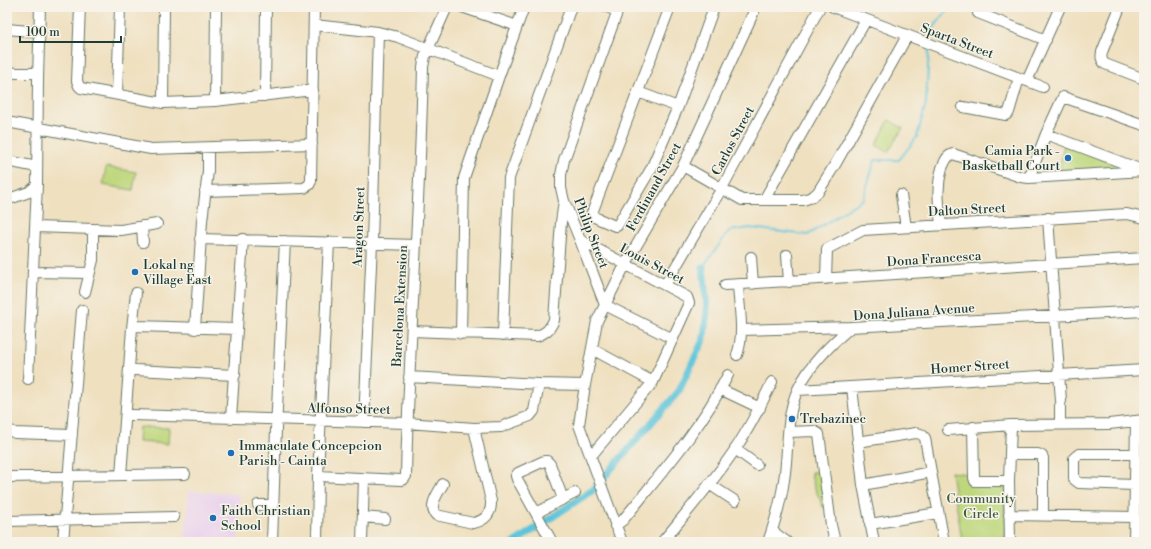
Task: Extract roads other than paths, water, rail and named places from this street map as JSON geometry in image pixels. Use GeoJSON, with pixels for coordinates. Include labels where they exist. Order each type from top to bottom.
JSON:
{"type":"FeatureCollection","features":[{"type":"Feature","properties":{"kind":"street"},"geometry":{"type":"LineString","coordinates":[[28,379],[38,185],[38,73],[40,7]]}},
{"type":"Feature","properties":{"kind":"street"},"geometry":{"type":"LineString","coordinates":[[80,7],[77,81],[79,86],[84,88],[162,103],[265,96],[313,90]]}},
{"type":"Feature","properties":{"kind":"street"},"geometry":{"type":"LineString","coordinates":[[117,94],[120,7]]}},
{"type":"Feature","properties":{"kind":"street"},"geometry":{"type":"LineString","coordinates":[[162,103],[164,7]]}},
{"type":"Feature","properties":{"kind":"street"},"geometry":{"type":"LineString","coordinates":[[215,100],[216,7]]}},
{"type":"Feature","properties":{"kind":"street"},"geometry":{"type":"LineString","coordinates":[[265,96],[266,7]]}},
{"type":"Feature","properties":{"kind":"street"},"geometry":{"type":"LineString","coordinates":[[205,191],[304,188],[309,185],[311,181],[314,7]]}},
{"type":"Feature","properties":{"kind":"street","name":"Barcelona Extension"},"geometry":{"type":"LineString","coordinates":[[318,476],[401,480],[406,476],[407,423],[423,67],[426,56],[447,7]]}},
{"type":"Feature","properties":{"kind":"street"},"geometry":{"type":"LineString","coordinates":[[462,7],[517,26]]}},
{"type":"Feature","properties":{"kind":"street"},"geometry":{"type":"LineString","coordinates":[[461,334],[464,178],[524,7]]}},
{"type":"Feature","properties":{"kind":"street"},"geometry":{"type":"LineString","coordinates":[[503,335],[509,178],[571,7]]}},
{"type":"Feature","properties":{"kind":"street"},"geometry":{"type":"LineString","coordinates":[[670,7],[592,213],[592,216],[616,226],[651,169],[678,107],[714,7]]}},
{"type":"Feature","properties":{"kind":"street","name":"Ferdinand Street"},"geometry":{"type":"LineString","coordinates":[[622,542],[579,425],[597,321],[625,264],[683,166],[756,7]]}},
{"type":"Feature","properties":{"kind":"street","name":"Carlos Street"},"geometry":{"type":"LineString","coordinates":[[665,285],[722,188],[820,7]]}},
{"type":"Feature","properties":{"kind":"street","name":"Sparta Street"},"geometry":{"type":"LineString","coordinates":[[833,7],[1042,87]]}},
{"type":"Feature","properties":{"kind":"street"},"geometry":{"type":"LineString","coordinates":[[963,107],[1006,115],[1009,112],[1023,80],[1046,40],[1060,7]]}},
{"type":"Feature","properties":{"kind":"street"},"geometry":{"type":"LineString","coordinates":[[1120,7],[1101,55],[1102,62],[1144,79]]}},
{"type":"Feature","properties":{"kind":"street","name":"Philip Street"},"geometry":{"type":"LineString","coordinates":[[605,305],[564,201],[561,188],[561,175],[564,160],[614,8]]}},
{"type":"Feature","properties":{"kind":"street"},"geometry":{"type":"LineString","coordinates":[[978,13],[1046,40]]}},
{"type":"Feature","properties":{"kind":"street"},"geometry":{"type":"LineString","coordinates":[[764,200],[866,20]]}},
{"type":"Feature","properties":{"kind":"street"},"geometry":{"type":"LineString","coordinates":[[314,24],[378,32],[398,37],[499,76]]}},
{"type":"Feature","properties":{"kind":"street"},"geometry":{"type":"LineString","coordinates":[[7,29],[40,32]]}},
{"type":"Feature","properties":{"kind":"street","name":"Aragon Street"},"geometry":{"type":"LineString","coordinates":[[364,422],[372,244],[378,32]]}},
{"type":"Feature","properties":{"kind":"street"},"geometry":{"type":"LineString","coordinates":[[683,166],[742,200],[804,200],[812,197],[818,192],[836,163],[907,36]]}},
{"type":"Feature","properties":{"kind":"street"},"geometry":{"type":"LineString","coordinates":[[12,73],[38,73]]}},
{"type":"Feature","properties":{"kind":"street"},"geometry":{"type":"LineString","coordinates":[[638,92],[678,107]]}},
{"type":"Feature","properties":{"kind":"street"},"geometry":{"type":"LineString","coordinates":[[1029,178],[1046,134],[1063,97],[1144,125]]}},
{"type":"Feature","properties":{"kind":"street"},"geometry":{"type":"LineString","coordinates":[[7,122],[151,149],[312,144]]}},
{"type":"Feature","properties":{"kind":"street"},"geometry":{"type":"LineString","coordinates":[[1046,134],[1144,171]]}},
{"type":"Feature","properties":{"kind":"street"},"geometry":{"type":"LineString","coordinates":[[195,329],[200,239],[208,171],[208,148]]}},
{"type":"Feature","properties":{"kind":"street"},"geometry":{"type":"LineString","coordinates":[[941,225],[938,180],[946,158],[949,155],[953,154],[1021,177],[1029,178],[1144,171]]}},
{"type":"Feature","properties":{"kind":"street"},"geometry":{"type":"LineString","coordinates":[[7,161],[37,167]]}},
{"type":"Feature","properties":{"kind":"street"},"geometry":{"type":"LineString","coordinates":[[12,198],[29,192],[38,185]]}},
{"type":"Feature","properties":{"kind":"street"},"geometry":{"type":"LineString","coordinates":[[901,195],[906,227]]}},
{"type":"Feature","properties":{"kind":"street"},"geometry":{"type":"LineString","coordinates":[[412,331],[537,336],[544,333],[552,325],[554,320],[561,222],[564,201]]}},
{"type":"Feature","properties":{"kind":"street","name":"Dalton Street"},"geometry":{"type":"LineString","coordinates":[[826,279],[827,251],[829,247],[862,230],[1127,214],[1144,218]]}},
{"type":"Feature","properties":{"kind":"street"},"geometry":{"type":"LineString","coordinates":[[1048,218],[1059,374],[1060,424]]}},
{"type":"Feature","properties":{"kind":"street"},"geometry":{"type":"LineString","coordinates":[[36,228],[121,230],[157,224]]}},
{"type":"Feature","properties":{"kind":"street"},"geometry":{"type":"LineString","coordinates":[[142,226],[143,242]]}},
{"type":"Feature","properties":{"kind":"street"},"geometry":{"type":"LineString","coordinates":[[85,292],[92,260],[94,230]]}},
{"type":"Feature","properties":{"kind":"street"},"geometry":{"type":"LineString","coordinates":[[200,239],[416,245]]}},
{"type":"Feature","properties":{"kind":"street"},"geometry":{"type":"LineString","coordinates":[[231,419],[243,239]]}},
{"type":"Feature","properties":{"kind":"street","name":"Louis Street"},"geometry":{"type":"LineString","coordinates":[[580,240],[687,297],[689,303],[673,339]]}},
{"type":"Feature","properties":{"kind":"street"},"geometry":{"type":"LineString","coordinates":[[272,542],[276,420],[285,241]]}},
{"type":"Feature","properties":{"kind":"street"},"geometry":{"type":"LineString","coordinates":[[317,542],[318,476],[329,242]]}},
{"type":"Feature","properties":{"kind":"street"},"geometry":{"type":"LineString","coordinates":[[787,255],[789,282]]}},
{"type":"Feature","properties":{"kind":"street"},"geometry":{"type":"LineString","coordinates":[[751,257],[753,284]]}},
{"type":"Feature","properties":{"kind":"street","name":"Dona Francesca"},"geometry":{"type":"LineString","coordinates":[[725,285],[1144,258]]}},
{"type":"Feature","properties":{"kind":"street"},"geometry":{"type":"LineString","coordinates":[[33,272],[89,273]]}},
{"type":"Feature","properties":{"kind":"street"},"geometry":{"type":"LineString","coordinates":[[737,355],[741,343],[738,285]]}},
{"type":"Feature","properties":{"kind":"street"},"geometry":{"type":"LineString","coordinates":[[120,475],[136,293]]}},
{"type":"Feature","properties":{"kind":"street"},"geometry":{"type":"LineString","coordinates":[[591,456],[653,382],[673,339],[605,305]]}},
{"type":"Feature","properties":{"kind":"street"},"geometry":{"type":"LineString","coordinates":[[63,542],[82,310]]}},
{"type":"Feature","properties":{"kind":"street","name":"Dona Juliana Avenue"},"geometry":{"type":"LineString","coordinates":[[768,542],[784,480],[792,409],[798,390],[804,378],[832,343],[852,327],[1144,311]]}},
{"type":"Feature","properties":{"kind":"street"},"geometry":{"type":"LineString","coordinates":[[136,326],[195,329],[237,329]]}},
{"type":"Feature","properties":{"kind":"street"},"geometry":{"type":"LineString","coordinates":[[741,330],[852,327]]}},
{"type":"Feature","properties":{"kind":"street"},"geometry":{"type":"LineString","coordinates":[[592,349],[653,382]]}},
{"type":"Feature","properties":{"kind":"street"},"geometry":{"type":"LineString","coordinates":[[135,370],[235,375]]}},
{"type":"Feature","properties":{"kind":"street","name":"Homer Street"},"geometry":{"type":"LineString","coordinates":[[798,390],[1144,370]]}},
{"type":"Feature","properties":{"kind":"street"},"geometry":{"type":"LineString","coordinates":[[615,526],[623,520],[693,434],[728,374]]}},
{"type":"Feature","properties":{"kind":"street"},"geometry":{"type":"LineString","coordinates":[[409,377],[585,385]]}},
{"type":"Feature","properties":{"kind":"street"},"geometry":{"type":"LineString","coordinates":[[662,542],[735,449],[760,408],[772,382]]}},
{"type":"Feature","properties":{"kind":"street","name":"Alfonso Street"},"geometry":{"type":"LineString","coordinates":[[132,415],[407,423],[474,428],[501,426],[530,416],[534,411],[539,384]]}},
{"type":"Feature","properties":{"kind":"street"},"geometry":{"type":"LineString","coordinates":[[852,388],[863,485],[874,542]]}},
{"type":"Feature","properties":{"kind":"street"},"geometry":{"type":"LineString","coordinates":[[720,389],[760,408]]}},
{"type":"Feature","properties":{"kind":"street"},"geometry":{"type":"LineString","coordinates":[[948,430],[1011,425],[1109,424],[1140,420],[1135,454],[1134,542]]}},
{"type":"Feature","properties":{"kind":"street"},"geometry":{"type":"LineString","coordinates":[[1010,542],[1009,481],[1011,425]]}},
{"type":"Feature","properties":{"kind":"street"},"geometry":{"type":"LineString","coordinates":[[973,427],[975,481],[1009,481]]}},
{"type":"Feature","properties":{"kind":"street"},"geometry":{"type":"LineString","coordinates":[[442,484],[432,508],[436,515],[473,523],[480,522],[489,513],[492,507],[491,501],[474,428]]}},
{"type":"Feature","properties":{"kind":"street"},"geometry":{"type":"LineString","coordinates":[[9,430],[15,434],[72,435]]}},
{"type":"Feature","properties":{"kind":"street"},"geometry":{"type":"LineString","coordinates":[[789,432],[814,431],[819,434],[831,525],[835,542]]}},
{"type":"Feature","properties":{"kind":"street"},"geometry":{"type":"LineString","coordinates":[[857,442],[916,433],[922,434],[925,438],[944,542]]}},
{"type":"Feature","properties":{"kind":"street"},"geometry":{"type":"LineString","coordinates":[[735,449],[757,465]]}},
{"type":"Feature","properties":{"kind":"street"},"geometry":{"type":"LineString","coordinates":[[1010,454],[1038,454],[1042,456],[1043,514]]}},
{"type":"Feature","properties":{"kind":"street"},"geometry":{"type":"LineString","coordinates":[[1135,454],[1079,454],[1074,458],[1074,479],[1078,483],[1135,485]]}},
{"type":"Feature","properties":{"kind":"street"},"geometry":{"type":"LineString","coordinates":[[552,542],[517,479],[516,476],[518,472],[547,461],[550,464],[563,499]]}},
{"type":"Feature","properties":{"kind":"street"},"geometry":{"type":"LineString","coordinates":[[863,485],[930,472]]}},
{"type":"Feature","properties":{"kind":"street"},"geometry":{"type":"LineString","coordinates":[[7,477],[185,474]]}},
{"type":"Feature","properties":{"kind":"street"},"geometry":{"type":"LineString","coordinates":[[362,542],[364,479]]}},
{"type":"Feature","properties":{"kind":"street"},"geometry":{"type":"LineString","coordinates":[[709,484],[735,501]]}},
{"type":"Feature","properties":{"kind":"street"},"geometry":{"type":"LineString","coordinates":[[538,517],[563,499],[576,493]]}},
{"type":"Feature","properties":{"kind":"street"},"geometry":{"type":"LineString","coordinates":[[258,505],[273,505]]}},
{"type":"Feature","properties":{"kind":"street"},"geometry":{"type":"LineString","coordinates":[[870,524],[938,513]]}},
{"type":"Feature","properties":{"kind":"street"},"geometry":{"type":"LineString","coordinates":[[1009,515],[1043,514],[1135,517]]}},
{"type":"Feature","properties":{"kind":"street"},"geometry":{"type":"LineString","coordinates":[[7,521],[174,517]]}},
{"type":"Feature","properties":{"kind":"street"},"geometry":{"type":"LineString","coordinates":[[363,517],[385,519]]}},
{"type":"Feature","properties":{"kind":"street"},"geometry":{"type":"LineString","coordinates":[[772,530],[787,542]]}},
{"type":"Feature","properties":{"kind":"waterway"},"geometry":{"type":"LineString","coordinates":[[930,41],[931,31],[950,7]]}},
{"type":"Feature","properties":{"kind":"waterway"},"geometry":{"type":"LineString","coordinates":[[703,267],[729,231],[750,228],[808,235],[863,199],[875,160],[899,160],[917,137],[926,103],[929,47]]}},
{"type":"Feature","properties":{"kind":"waterway"},"geometry":{"type":"LineString","coordinates":[[515,542],[593,490],[679,391],[704,338],[707,308],[703,267]]}},
{"type":"Feature","properties":{"kind":"place","name":"Camia Park - Basketball Court"},"geometry":{"type":"Point","coordinates":[1068,158]}},
{"type":"Feature","properties":{"kind":"place","name":"Lokal ng Village East"},"geometry":{"type":"Point","coordinates":[135,272]}},
{"type":"Feature","properties":{"kind":"place","name":"Trebazinec"},"geometry":{"type":"Point","coordinates":[792,419]}},
{"type":"Feature","properties":{"kind":"place","name":"Immaculate Concepcion Parish - Cainta"},"geometry":{"type":"Point","coordinates":[231,453]}},
{"type":"Feature","properties":{"kind":"place","name":"Faith Christian School"},"geometry":{"type":"Point","coordinates":[213,518]}},
{"type":"Feature","properties":{"kind":"park label","name":"Community Circle"},"geometry":{"type":"Point","coordinates":[981,506]}}]}
